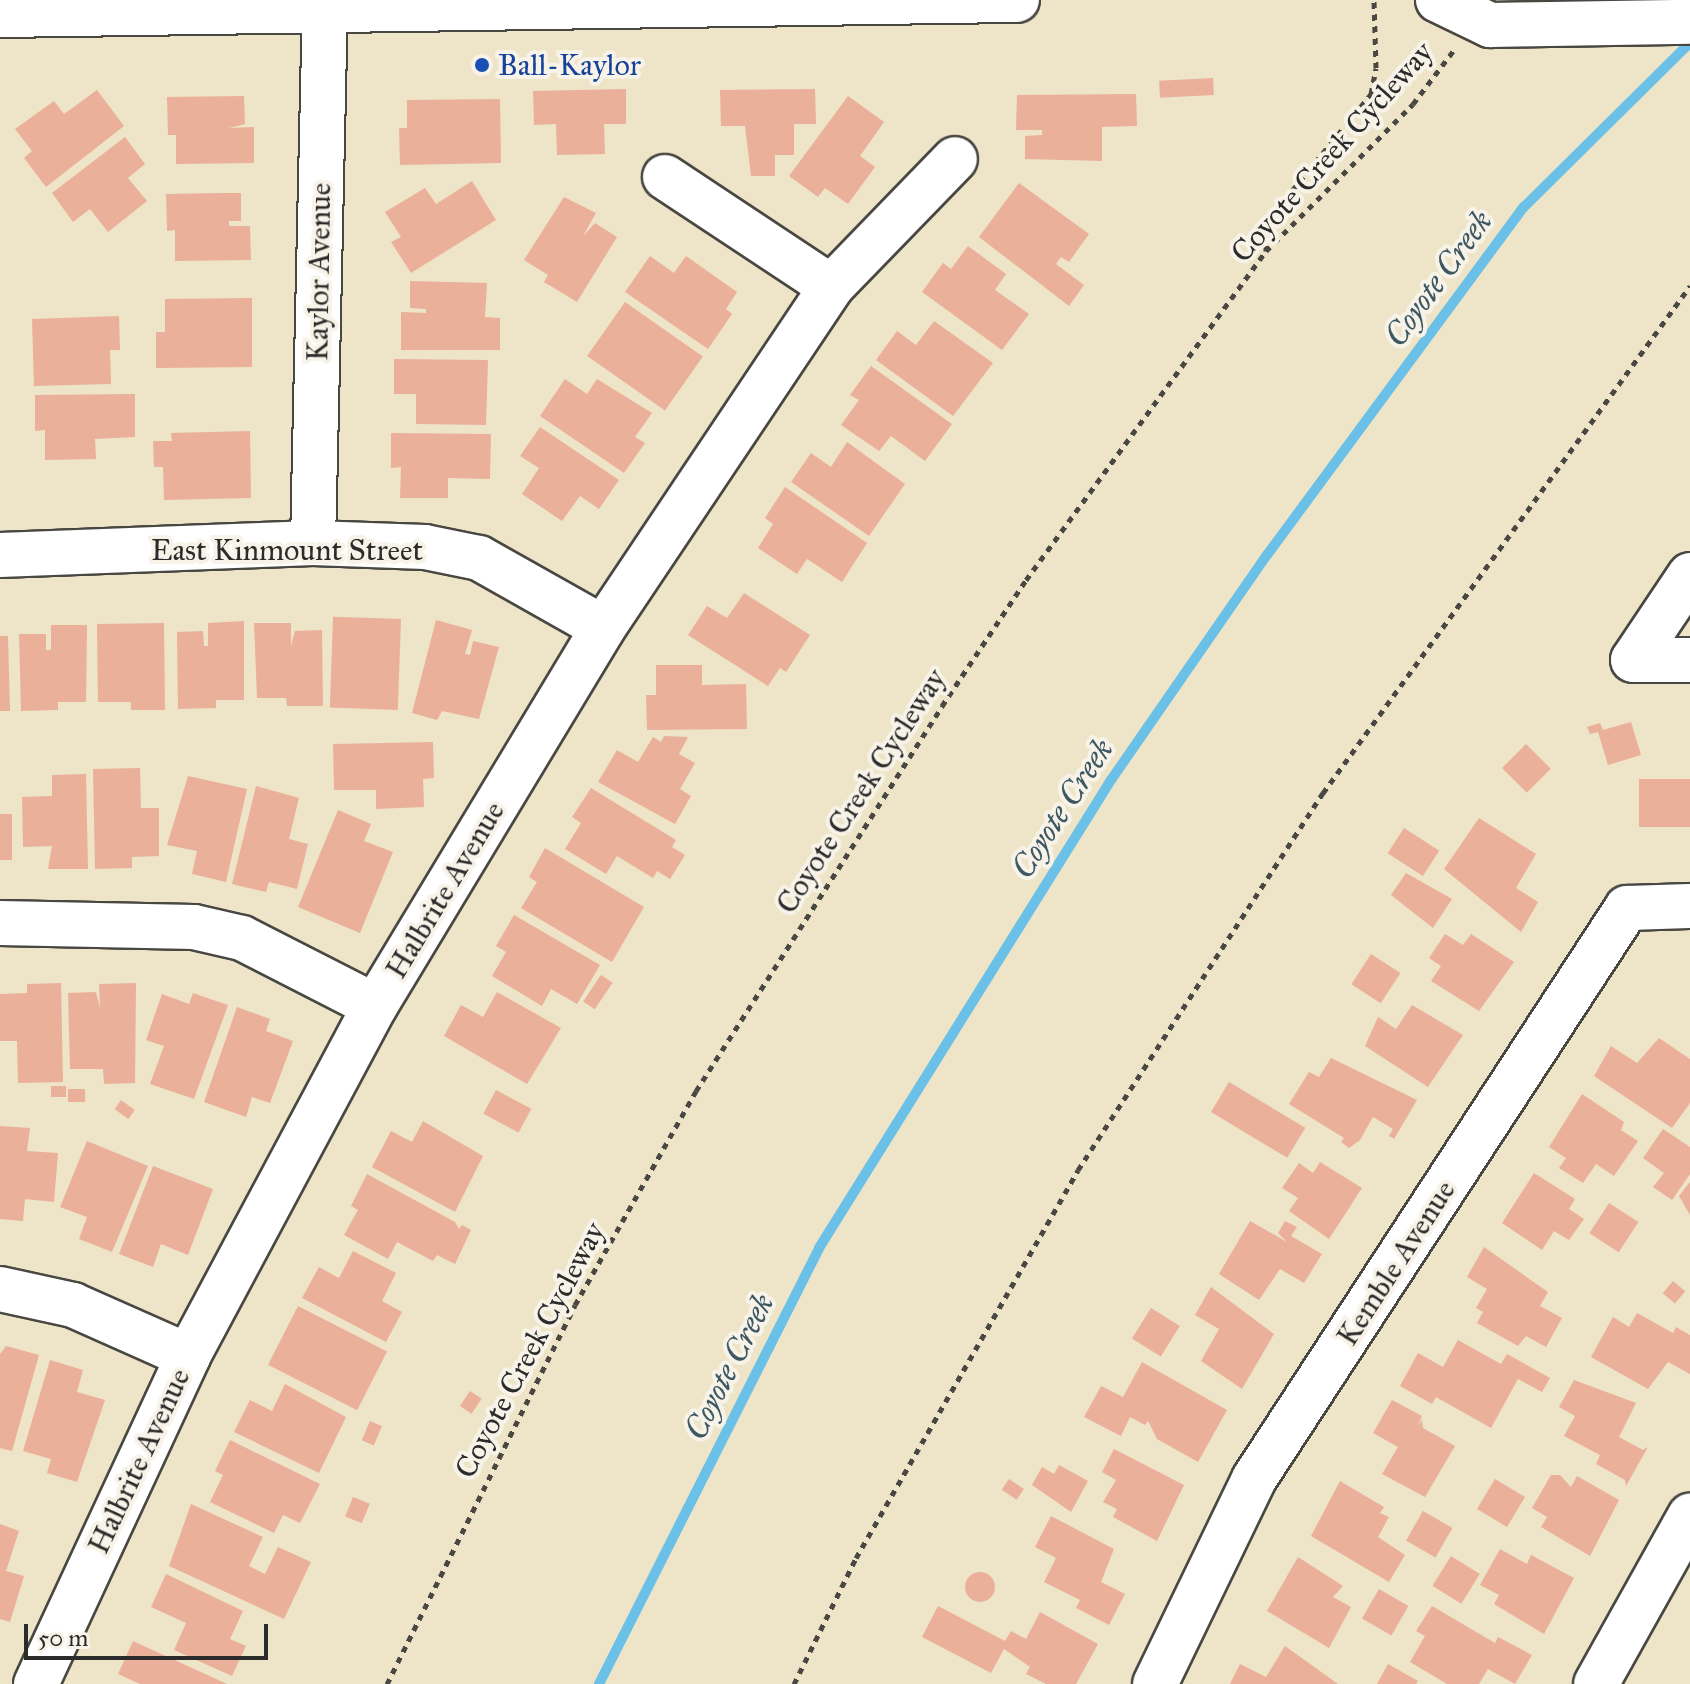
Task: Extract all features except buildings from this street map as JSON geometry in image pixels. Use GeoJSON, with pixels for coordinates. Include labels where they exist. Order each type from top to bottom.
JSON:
{"type":"FeatureCollection","features":[{"type":"Feature","properties":{"kind":"street"},"geometry":{"type":"LineString","coordinates":[[0,15],[325,5],[1017,0]]}},
{"type":"Feature","properties":{"kind":"street"},"geometry":{"type":"LineString","coordinates":[[1438,0],[1490,25],[1690,22]]}},
{"type":"Feature","properties":{"kind":"street","name":"Kaylor Avenue"},"geometry":{"type":"LineString","coordinates":[[313,543],[325,5]]}},
{"type":"Feature","properties":{"kind":"street","name":"Halbrite Avenue"},"geometry":{"type":"LineString","coordinates":[[36,1684],[188,1356],[375,1006],[603,628],[831,287],[955,159]]}},
{"type":"Feature","properties":{"kind":"street"},"geometry":{"type":"LineString","coordinates":[[665,177],[831,287]]}},
{"type":"Feature","properties":{"kind":"street","name":"East Kinmount Street"},"geometry":{"type":"LineString","coordinates":[[0,555],[313,543],[425,547],[479,558],[603,628]]}},
{"type":"Feature","properties":{"kind":"street"},"geometry":{"type":"LineString","coordinates":[[1690,575],[1633,660],[1690,660]]}},
{"type":"Feature","properties":{"kind":"street","name":"Kemble Avenue"},"geometry":{"type":"LineString","coordinates":[[1155,1684],[1254,1479],[1627,908],[1690,906]]}},
{"type":"Feature","properties":{"kind":"street"},"geometry":{"type":"LineString","coordinates":[[0,923],[194,927],[242,938],[375,1006]]}},
{"type":"Feature","properties":{"kind":"street"},"geometry":{"type":"LineString","coordinates":[[0,1289],[73,1305],[188,1356]]}},
{"type":"Feature","properties":{"kind":"street"},"geometry":{"type":"LineString","coordinates":[[1596,1684],[1690,1516]]}},
{"type":"Feature","properties":{"kind":"path"},"geometry":{"type":"LineString","coordinates":[[1266,251],[1266,227],[1277,209],[1371,94],[1376,68],[1374,0]]}},
{"type":"Feature","properties":{"kind":"path","name":"Coyote Creek Cycleway"},"geometry":{"type":"LineString","coordinates":[[387,1684],[575,1305],[696,1091],[1026,580],[1266,251],[1413,104],[1463,37]]}},
{"type":"Feature","properties":{"kind":"path"},"geometry":{"type":"LineString","coordinates":[[794,1684],[856,1558],[1078,1170],[1323,793],[1690,286]]}},
{"type":"Feature","properties":{"kind":"waterway","name":"Coyote Creek"},"geometry":{"type":"LineString","coordinates":[[599,1684],[819,1248],[1111,780],[1267,555],[1524,207],[1690,43]]}},
{"type":"Feature","properties":{"kind":"place","name":"Ball-Kaylor"},"geometry":{"type":"Point","coordinates":[482,65]}}]}
